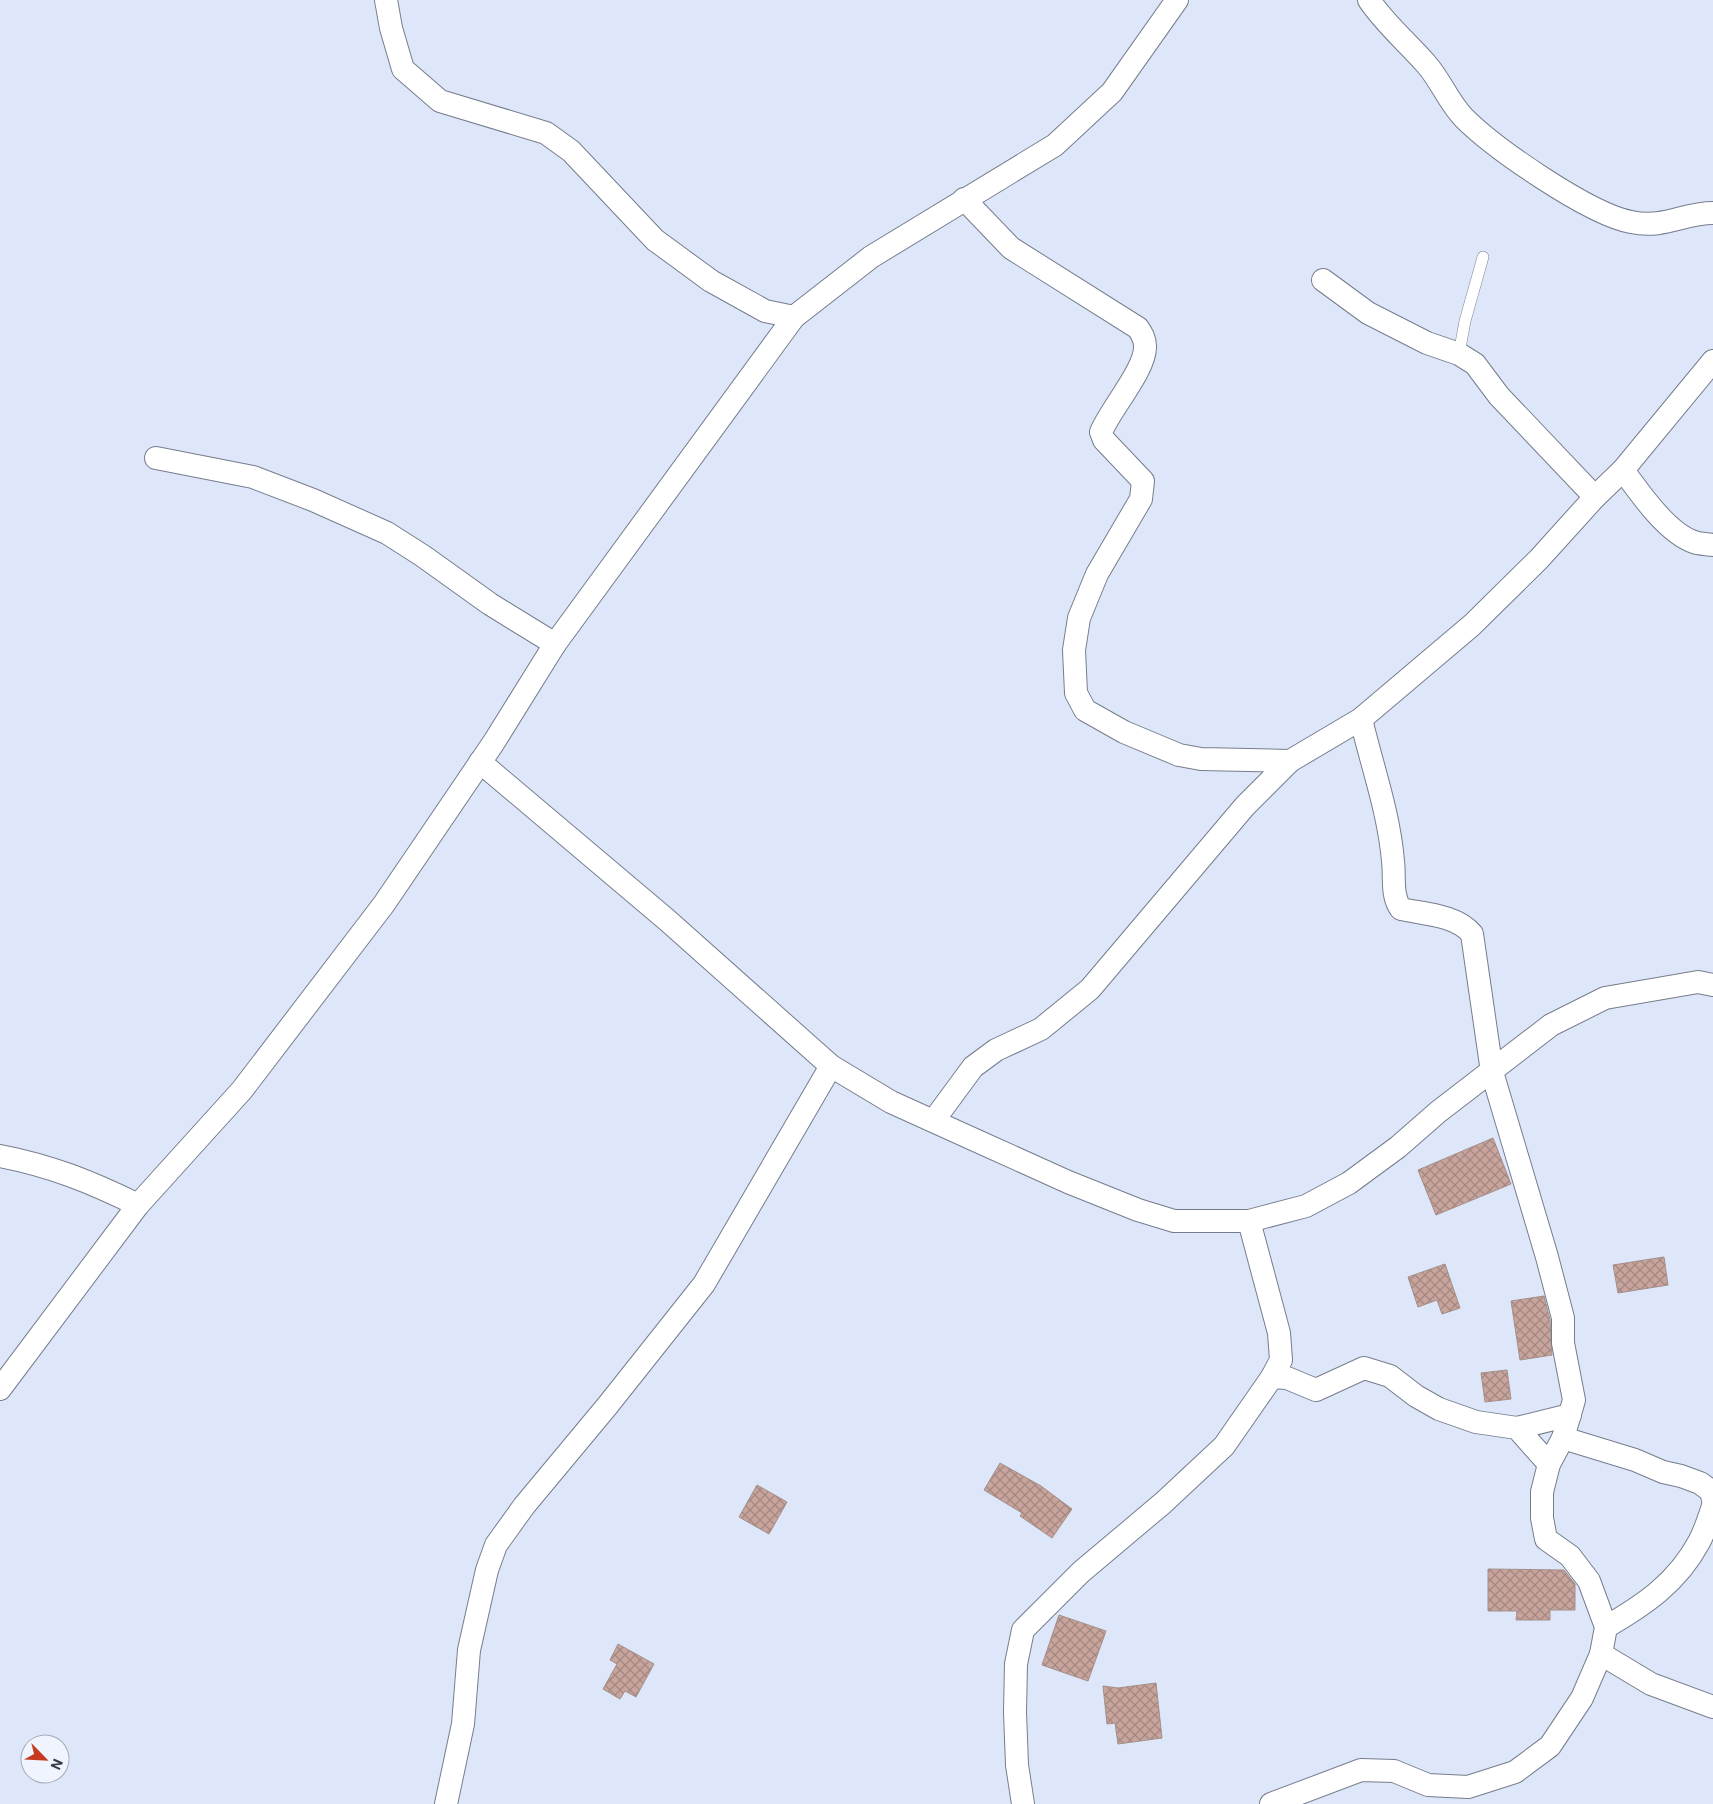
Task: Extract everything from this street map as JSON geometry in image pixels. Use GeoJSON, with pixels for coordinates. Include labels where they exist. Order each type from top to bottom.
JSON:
{"type":"FeatureCollection","features":[{"type":"Feature","properties":{"kind":"street"},"geometry":{"type":"LineString","coordinates":[[386,0],[390,28],[403,69],[440,100],[546,133],[571,151],[655,240],[711,281],[765,311],[794,317]]}},
{"type":"Feature","properties":{"kind":"street"},"geometry":{"type":"LineString","coordinates":[[0,1390],[138,1205],[242,1090],[384,904],[480,762],[555,644],[794,317],[871,257],[1055,144],[1112,92],[1177,0]]}},
{"type":"Feature","properties":{"kind":"street"},"geometry":{"type":"LineString","coordinates":[[1368,0],[1385,21],[1429,66],[1463,117],[1518,160],[1560,188],[1597,210],[1630,222],[1658,225],[1713,213]]}},
{"type":"Feature","properties":{"kind":"street"},"geometry":{"type":"LineString","coordinates":[[964,199],[1011,248],[1138,328],[1144,337],[1145,347],[1142,362],[1106,420],[1101,432],[1104,440],[1143,481],[1144,487],[1141,499],[1097,574],[1079,618],[1074,650],[1076,694],[1084,710],[1124,732],[1179,756],[1201,759],[1290,761]]}},
{"type":"Feature","properties":{"kind":"street"},"geometry":{"type":"LineString","coordinates":[[1323,280],[1368,313],[1427,342],[1459,354],[1475,364],[1505,403],[1595,496]]}},
{"type":"Feature","properties":{"kind":"street"},"geometry":{"type":"LineString","coordinates":[[934,1120],[973,1067],[996,1050],[1041,1029],[1090,989],[1245,806],[1290,761],[1361,719],[1472,625],[1539,559],[1595,496],[1623,470],[1713,362]]}},
{"type":"Feature","properties":{"kind":"street"},"geometry":{"type":"LineString","coordinates":[[156,458],[253,477],[313,500],[387,533],[490,604],[555,644]]}},
{"type":"Feature","properties":{"kind":"street"},"geometry":{"type":"LineString","coordinates":[[1623,470],[1648,503],[1668,524],[1693,542],[1713,545]]}},
{"type":"Feature","properties":{"kind":"street"},"geometry":{"type":"LineString","coordinates":[[1271,1804],[1361,1770],[1394,1771],[1428,1785],[1468,1787],[1515,1772],[1550,1746],[1582,1698],[1601,1654],[1606,1627],[1589,1581],[1570,1556],[1546,1539],[1542,1518],[1542,1492],[1549,1464],[1563,1438],[1574,1400],[1563,1343],[1563,1318],[1548,1257],[1492,1072],[1472,934],[1466,925],[1401,909],[1396,902],[1393,860],[1387,826],[1361,719]]}},
{"type":"Feature","properties":{"kind":"street"},"geometry":{"type":"LineString","coordinates":[[480,762],[668,920],[831,1066],[891,1102],[1068,1182],[1138,1210],[1174,1221],[1249,1222],[1306,1206],[1349,1183],[1551,1025],[1604,998],[1698,982],[1713,985]]}},
{"type":"Feature","properties":{"kind":"street"},"geometry":{"type":"LineString","coordinates":[[446,1804],[463,1724],[469,1650],[487,1570],[496,1545],[524,1506],[608,1405],[704,1284],[831,1066]]}},
{"type":"Feature","properties":{"kind":"street"},"geometry":{"type":"LineString","coordinates":[[0,1156],[34,1162],[80,1177],[138,1205]]}},
{"type":"Feature","properties":{"kind":"street"},"geometry":{"type":"LineString","coordinates":[[1022,1804],[1017,1765],[1015,1712],[1016,1664],[1023,1630],[1080,1572],[1163,1503],[1224,1446],[1282,1360],[1279,1333],[1249,1222]]}},
{"type":"Feature","properties":{"kind":"street"},"geometry":{"type":"LineString","coordinates":[[1272,1377],[1287,1378],[1316,1390],[1364,1368],[1390,1376],[1416,1396],[1439,1409],[1476,1422],[1517,1428],[1570,1415]]}},
{"type":"Feature","properties":{"kind":"street"},"geometry":{"type":"LineString","coordinates":[[1517,1428],[1549,1464]]}},
{"type":"Feature","properties":{"kind":"street"},"geometry":{"type":"LineString","coordinates":[[1563,1438],[1635,1460],[1663,1472],[1700,1483],[1713,1497],[1700,1542],[1677,1575],[1648,1602],[1606,1627]]}},
{"type":"Feature","properties":{"kind":"street"},"geometry":{"type":"LineString","coordinates":[[1601,1654],[1651,1684],[1713,1707]]}},
{"type":"Feature","properties":{"kind":"lane"},"geometry":{"type":"LineString","coordinates":[[1459,354],[1465,321],[1483,257]]}},
{"type":"Feature","properties":{"kind":"building"},"geometry":{"type":"Polygon","coordinates":[[[1493,1138],[1511,1184],[1436,1215],[1418,1170],[1493,1138]]]}},
{"type":"Feature","properties":{"kind":"building"},"geometry":{"type":"Polygon","coordinates":[[[1664,1257],[1668,1285],[1618,1293],[1613,1265],[1664,1257]]]}},
{"type":"Feature","properties":{"kind":"building"},"geometry":{"type":"Polygon","coordinates":[[[1445,1264],[1460,1308],[1442,1314],[1437,1300],[1418,1307],[1408,1277],[1445,1264]]]}},
{"type":"Feature","properties":{"kind":"building"},"geometry":{"type":"Polygon","coordinates":[[[1544,1296],[1550,1320],[1552,1355],[1520,1360],[1511,1301],[1544,1296]]]}},
{"type":"Feature","properties":{"kind":"building"},"geometry":{"type":"Polygon","coordinates":[[[1507,1370],[1511,1399],[1485,1402],[1481,1373],[1507,1370]]]}},
{"type":"Feature","properties":{"kind":"building"},"geometry":{"type":"Polygon","coordinates":[[[1000,1463],[1041,1486],[1072,1509],[1052,1538],[1020,1516],[1022,1513],[984,1490],[1000,1463]]]}},
{"type":"Feature","properties":{"kind":"building"},"geometry":{"type":"Polygon","coordinates":[[[757,1485],[787,1502],[769,1534],[739,1517],[757,1485]]]}},
{"type":"Feature","properties":{"kind":"building"},"geometry":{"type":"Polygon","coordinates":[[[1488,1569],[1564,1570],[1575,1584],[1575,1610],[1550,1610],[1550,1620],[1516,1620],[1517,1611],[1488,1611],[1488,1569]]]}},
{"type":"Feature","properties":{"kind":"building"},"geometry":{"type":"Polygon","coordinates":[[[1059,1615],[1106,1631],[1088,1681],[1042,1665],[1059,1615]]]}},
{"type":"Feature","properties":{"kind":"building"},"geometry":{"type":"Polygon","coordinates":[[[618,1644],[654,1664],[636,1697],[625,1691],[620,1699],[603,1689],[617,1664],[610,1660],[618,1644]]]}},
{"type":"Feature","properties":{"kind":"building"},"geometry":{"type":"Polygon","coordinates":[[[1156,1683],[1162,1738],[1118,1744],[1115,1723],[1107,1724],[1103,1686],[1118,1688],[1156,1683]]]}}]}
